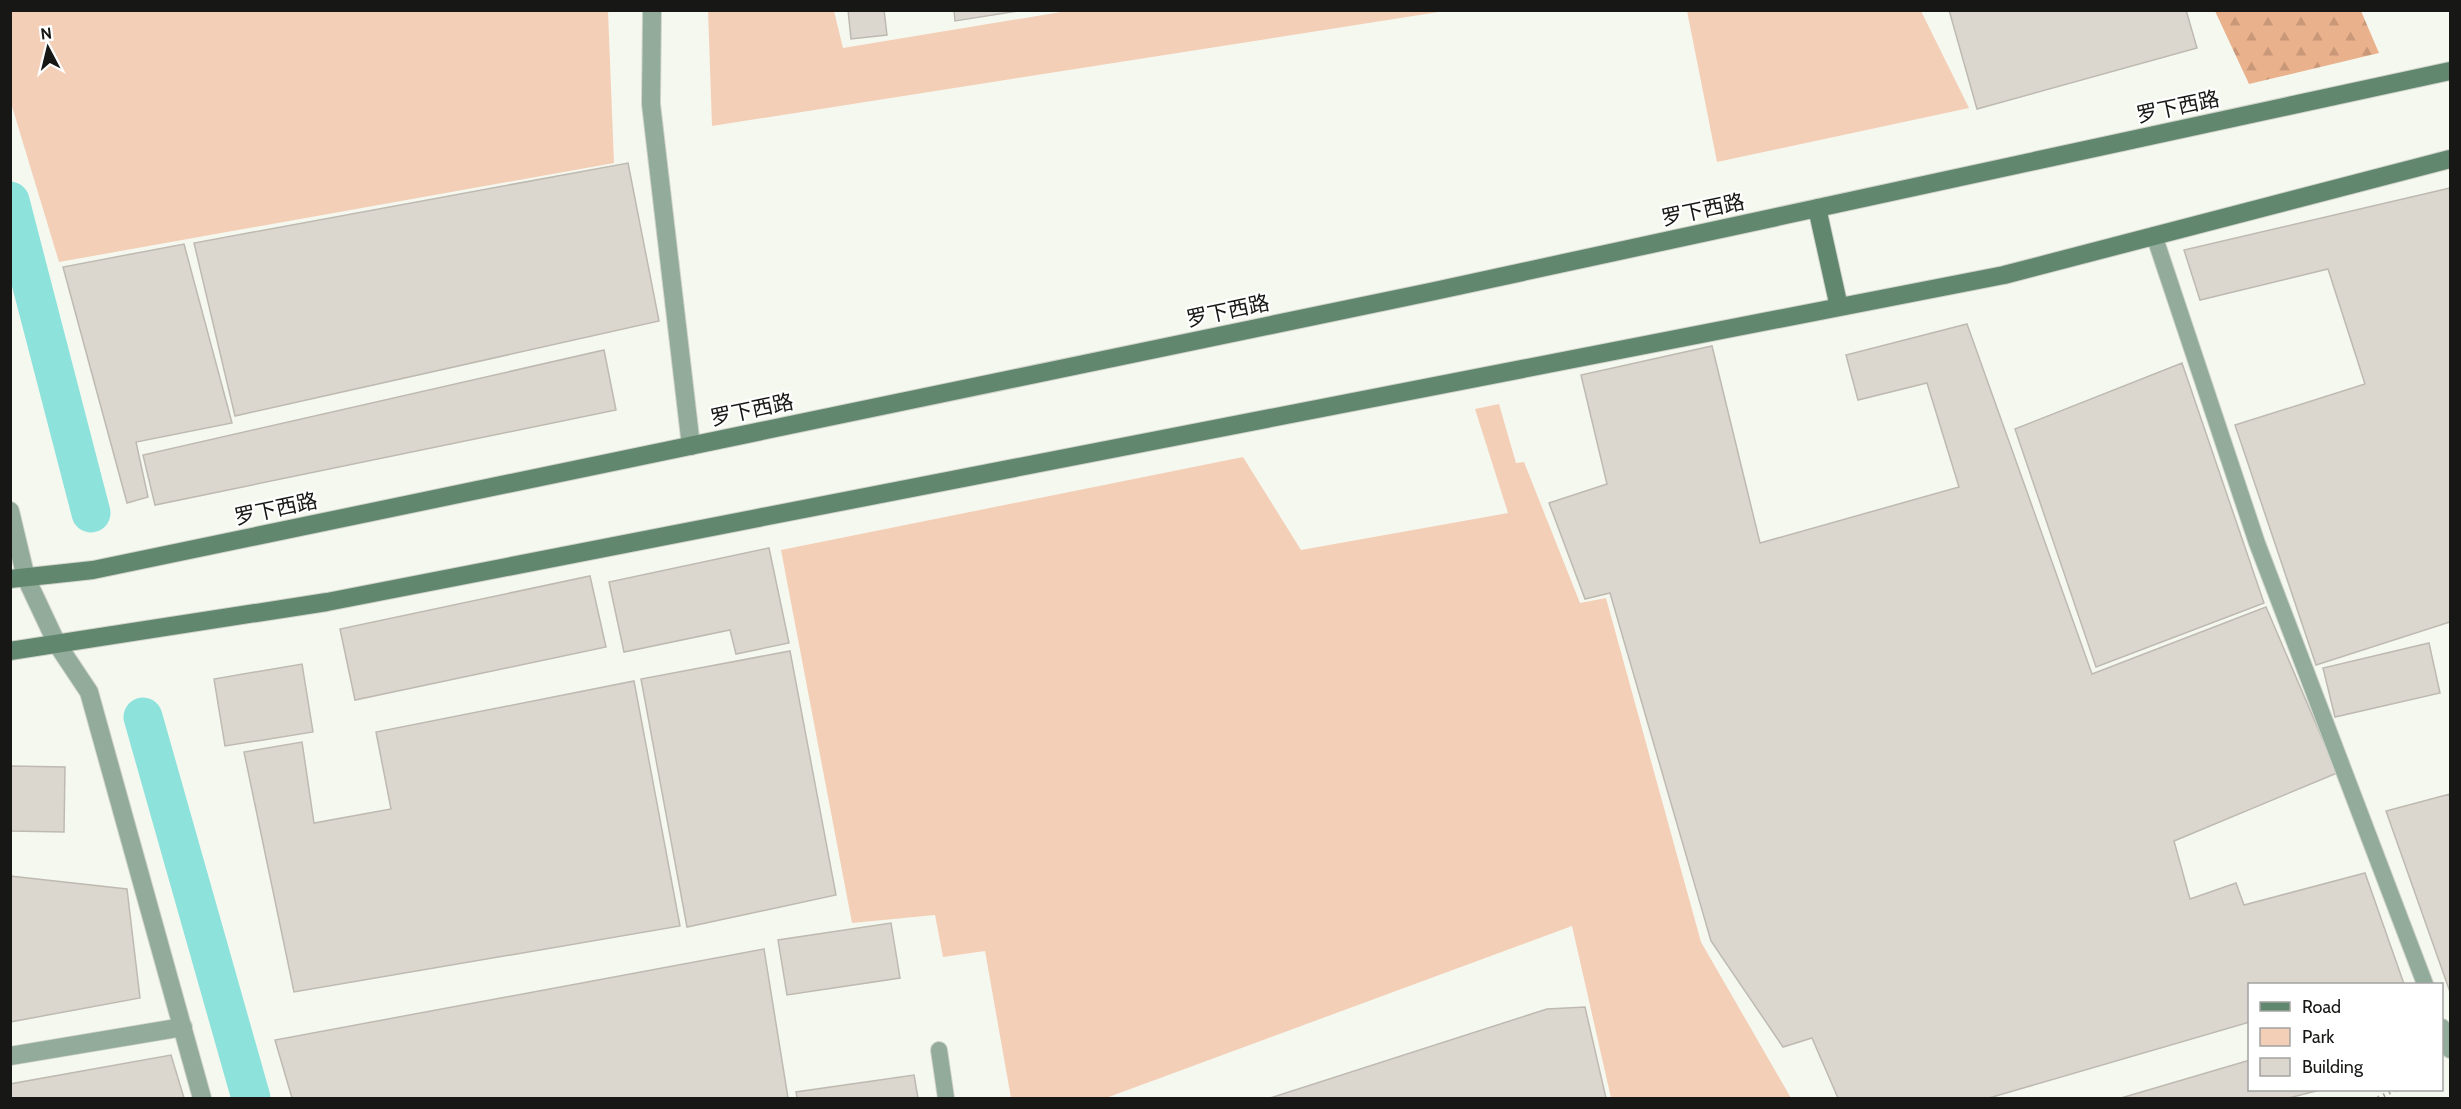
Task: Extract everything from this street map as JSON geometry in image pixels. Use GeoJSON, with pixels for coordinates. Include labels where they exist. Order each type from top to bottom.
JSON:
{"type":"FeatureCollection","features":[{"type":"Feature","properties":{"kind":"main road","name":"罗下西路"},"geometry":{"type":"LineString","coordinates":[[18,578],[93,570],[1418,295],[2451,71]]}},
{"type":"Feature","properties":{"kind":"main road"},"geometry":{"type":"LineString","coordinates":[[10,651],[327,603],[2004,275],[2451,159]]}},
{"type":"Feature","properties":{"kind":"main road"},"geometry":{"type":"LineString","coordinates":[[1817,208],[1839,307]]}},
{"type":"Feature","properties":{"kind":"street"},"geometry":{"type":"LineString","coordinates":[[652,10],[651,104],[691,446]]}},
{"type":"Feature","properties":{"kind":"street"},"geometry":{"type":"LineString","coordinates":[[10,511],[18,578],[89,692],[202,1098]]}},
{"type":"Feature","properties":{"kind":"street"},"geometry":{"type":"LineString","coordinates":[[10,1056],[183,1027]]}},
{"type":"Feature","properties":{"kind":"lane"},"geometry":{"type":"LineString","coordinates":[[2154,235],[2257,543],[2425,983]]}},
{"type":"Feature","properties":{"kind":"lane"},"geometry":{"type":"LineString","coordinates":[[2443,1030],[2451,1050]]}},
{"type":"Feature","properties":{"kind":"lane"},"geometry":{"type":"LineString","coordinates":[[939,1050],[946,1098]]}},
{"type":"Feature","properties":{"kind":"green space"},"geometry":{"type":"Polygon","coordinates":[[[10,11],[608,11],[614,163],[59,262],[11,103],[10,11]]]}},
{"type":"Feature","properties":{"kind":"green space"},"geometry":{"type":"Polygon","coordinates":[[[708,11],[834,11],[843,48],[1067,11],[1445,11],[712,126],[708,11]]]}},
{"type":"Feature","properties":{"kind":"green space"},"geometry":{"type":"Polygon","coordinates":[[[1687,11],[1921,11],[1969,108],[1717,162],[1687,11]]]}},
{"type":"Feature","properties":{"kind":"green space"},"geometry":{"type":"Polygon","coordinates":[[[2215,11],[2361,11],[2379,53],[2249,84],[2215,11]]]}},
{"type":"Feature","properties":{"kind":"green space"},"geometry":{"type":"Polygon","coordinates":[[[1499,404],[1516,463],[1524,462],[1580,603],[1606,598],[1701,942],[1791,1098],[1611,1098],[1572,926],[1106,1098],[1011,1098],[985,951],[943,957],[935,915],[852,923],[781,550],[1243,457],[1301,550],[1508,513],[1475,409],[1499,404]]]}},
{"type":"Feature","properties":{"kind":"building"},"geometry":{"type":"Polygon","coordinates":[[[848,10],[884,10],[887,35],[851,39],[848,10]]]}},
{"type":"Feature","properties":{"kind":"building"},"geometry":{"type":"Polygon","coordinates":[[[954,10],[1024,10],[955,21],[954,10]]]}},
{"type":"Feature","properties":{"kind":"building"},"geometry":{"type":"Polygon","coordinates":[[[1949,10],[2186,10],[2197,48],[1977,109],[1949,10]]]}},
{"type":"Feature","properties":{"kind":"building"},"geometry":{"type":"Polygon","coordinates":[[[628,163],[659,321],[235,416],[194,243],[628,163]]]}},
{"type":"Feature","properties":{"kind":"building"},"geometry":{"type":"Polygon","coordinates":[[[2450,188],[2450,622],[2316,665],[2235,425],[2365,384],[2328,269],[2200,300],[2184,250],[2450,188]]]}},
{"type":"Feature","properties":{"kind":"building"},"geometry":{"type":"Polygon","coordinates":[[[184,244],[232,423],[136,442],[148,497],[127,503],[63,267],[184,244]]]}},
{"type":"Feature","properties":{"kind":"building"},"geometry":{"type":"Polygon","coordinates":[[[1967,324],[2092,674],[2266,607],[2337,773],[2174,841],[2190,899],[2236,883],[2244,905],[2365,873],[2404,983],[2248,983],[2248,1023],[1989,1098],[1838,1098],[1812,1038],[1783,1047],[1711,941],[1610,593],[1585,599],[1549,503],[1607,484],[1581,375],[1712,346],[1760,543],[1959,487],[1927,383],[1858,400],[1846,355],[1967,324]]]}},
{"type":"Feature","properties":{"kind":"building"},"geometry":{"type":"Polygon","coordinates":[[[604,350],[616,410],[155,505],[143,455],[604,350]]]}},
{"type":"Feature","properties":{"kind":"building"},"geometry":{"type":"Polygon","coordinates":[[[2182,363],[2264,603],[2096,667],[2015,429],[2182,363]]]}},
{"type":"Feature","properties":{"kind":"building"},"geometry":{"type":"Polygon","coordinates":[[[769,548],[789,643],[736,654],[730,630],[624,652],[609,582],[769,548]]]}},
{"type":"Feature","properties":{"kind":"building"},"geometry":{"type":"Polygon","coordinates":[[[590,576],[606,647],[355,700],[340,629],[590,576]]]}},
{"type":"Feature","properties":{"kind":"building"},"geometry":{"type":"Polygon","coordinates":[[[2429,643],[2440,693],[2335,717],[2323,668],[2429,643]]]}},
{"type":"Feature","properties":{"kind":"building"},"geometry":{"type":"Polygon","coordinates":[[[790,651],[836,895],[687,927],[641,679],[790,651]]]}},
{"type":"Feature","properties":{"kind":"building"},"geometry":{"type":"Polygon","coordinates":[[[302,664],[313,732],[225,746],[214,679],[302,664]]]}},
{"type":"Feature","properties":{"kind":"building"},"geometry":{"type":"Polygon","coordinates":[[[634,681],[680,926],[294,992],[244,752],[302,742],[314,823],[391,809],[376,732],[634,681]]]}},
{"type":"Feature","properties":{"kind":"building"},"geometry":{"type":"Polygon","coordinates":[[[10,766],[65,767],[64,832],[10,831],[10,766]]]}},
{"type":"Feature","properties":{"kind":"building"},"geometry":{"type":"Polygon","coordinates":[[[2450,794],[2450,992],[2386,811],[2450,794]]]}},
{"type":"Feature","properties":{"kind":"building"},"geometry":{"type":"Polygon","coordinates":[[[10,876],[127,889],[140,998],[10,1022],[10,876]]]}},
{"type":"Feature","properties":{"kind":"building"},"geometry":{"type":"Polygon","coordinates":[[[891,923],[900,978],[787,995],[778,940],[891,923]]]}},
{"type":"Feature","properties":{"kind":"building"},"geometry":{"type":"Polygon","coordinates":[[[764,949],[788,1098],[292,1098],[275,1040],[764,949]]]}},
{"type":"Feature","properties":{"kind":"building"},"geometry":{"type":"Polygon","coordinates":[[[1585,1007],[1606,1098],[1270,1098],[1547,1009],[1585,1007]]]}},
{"type":"Feature","properties":{"kind":"building"},"geometry":{"type":"Polygon","coordinates":[[[171,1055],[184,1098],[10,1098],[10,1084],[171,1055]]]}},
{"type":"Feature","properties":{"kind":"building"},"geometry":{"type":"Polygon","coordinates":[[[2248,1061],[2248,1091],[2316,1091],[2289,1098],[2121,1098],[2248,1061]]]}},
{"type":"Feature","properties":{"kind":"building"},"geometry":{"type":"Polygon","coordinates":[[[914,1075],[918,1098],[797,1098],[796,1092],[914,1075]]]}},
{"type":"Feature","properties":{"kind":"waterway"},"geometry":{"type":"LineString","coordinates":[[10,201],[91,513]]}},
{"type":"Feature","properties":{"kind":"waterway"},"geometry":{"type":"LineString","coordinates":[[143,717],[251,1098]]}}]}
